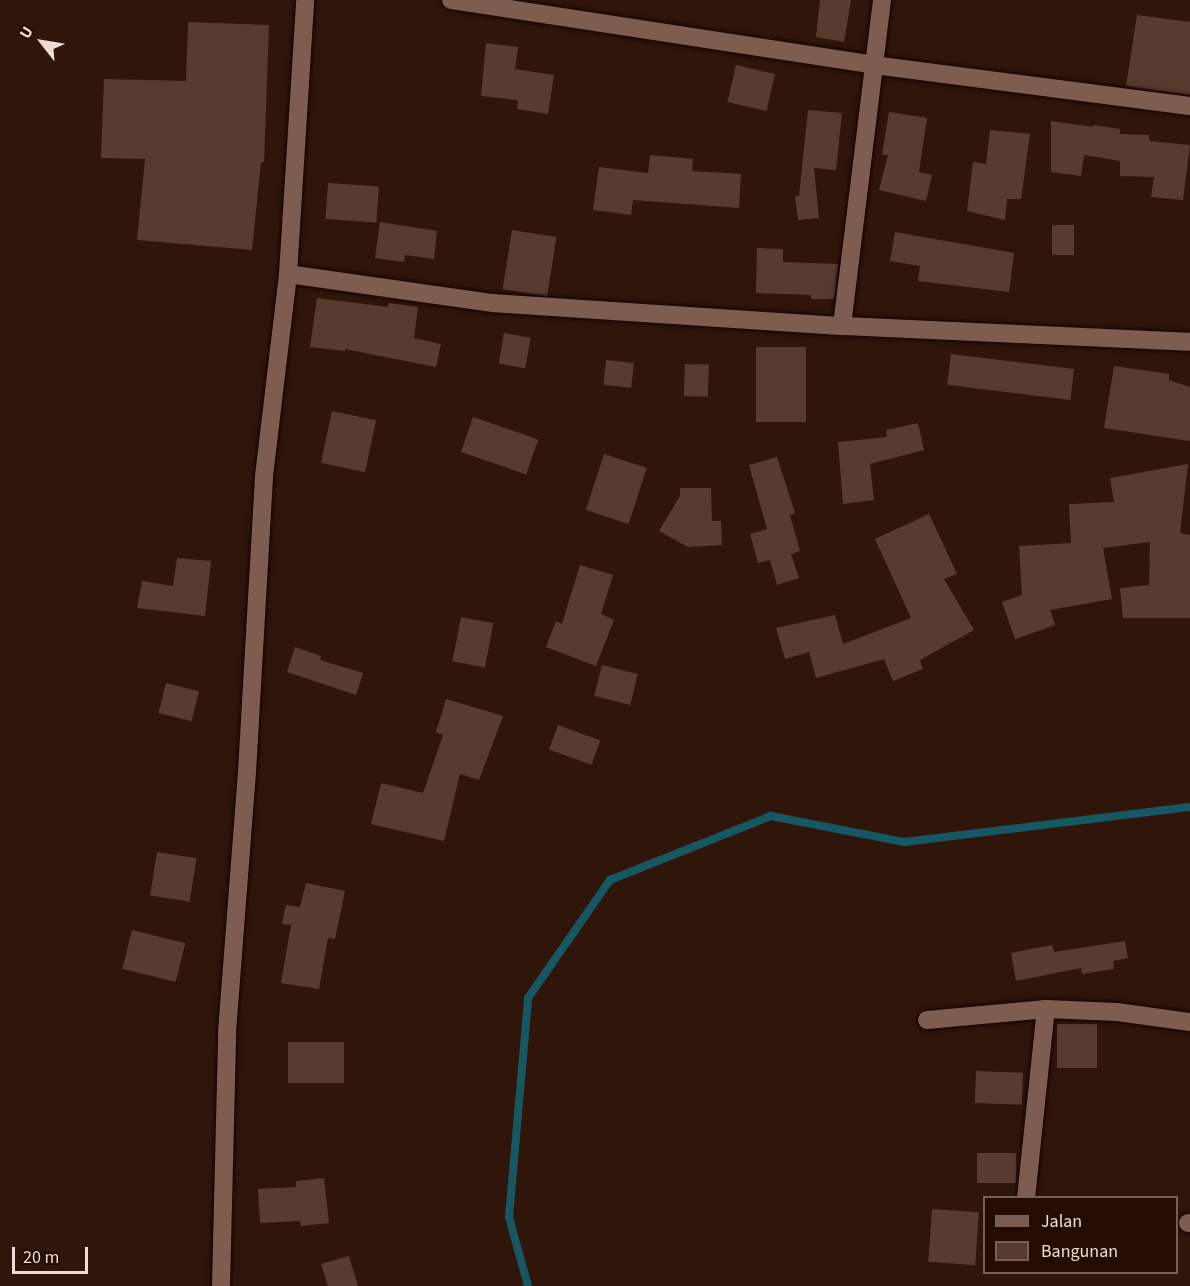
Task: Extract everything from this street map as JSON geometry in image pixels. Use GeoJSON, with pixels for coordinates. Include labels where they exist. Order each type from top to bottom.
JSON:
{"type":"FeatureCollection","features":[{"type":"Feature","properties":{"kind":"street"},"geometry":{"type":"LineString","coordinates":[[221,1286],[227,1032],[247,772],[264,476],[288,274],[304,0]]}},
{"type":"Feature","properties":{"kind":"street"},"geometry":{"type":"LineString","coordinates":[[451,0],[874,65],[1190,106]]}},
{"type":"Feature","properties":{"kind":"street"},"geometry":{"type":"LineString","coordinates":[[842,326],[882,0]]}},
{"type":"Feature","properties":{"kind":"street"},"geometry":{"type":"LineString","coordinates":[[288,274],[493,303],[842,326],[1190,342]]}},
{"type":"Feature","properties":{"kind":"street"},"geometry":{"type":"LineString","coordinates":[[927,1020],[1046,1009],[1117,1012],[1190,1022]]}},
{"type":"Feature","properties":{"kind":"street"},"geometry":{"type":"LineString","coordinates":[[1026,1196],[1046,1009]]}},
{"type":"Feature","properties":{"kind":"building"},"geometry":{"type":"Polygon","coordinates":[[[820,0],[851,0],[844,42],[816,37],[820,0]]]}},
{"type":"Feature","properties":{"kind":"building"},"geometry":{"type":"Polygon","coordinates":[[[1137,15],[1190,22],[1190,95],[1126,86],[1137,15]]]}},
{"type":"Feature","properties":{"kind":"building"},"geometry":{"type":"Polygon","coordinates":[[[188,22],[269,25],[264,162],[261,162],[252,250],[137,240],[145,159],[101,158],[104,79],[186,81],[188,22]]]}},
{"type":"Feature","properties":{"kind":"building"},"geometry":{"type":"Polygon","coordinates":[[[486,43],[518,47],[515,69],[554,75],[548,114],[517,109],[518,100],[481,96],[486,43]]]}},
{"type":"Feature","properties":{"kind":"building"},"geometry":{"type":"Polygon","coordinates":[[[736,65],[775,74],[766,111],[727,102],[736,65]]]}},
{"type":"Feature","properties":{"kind":"building"},"geometry":{"type":"Polygon","coordinates":[[[808,110],[842,113],[836,170],[814,168],[819,218],[798,220],[795,196],[799,196],[808,110]]]}},
{"type":"Feature","properties":{"kind":"building"},"geometry":{"type":"Polygon","coordinates":[[[889,112],[927,118],[919,172],[932,175],[926,201],[879,190],[888,155],[882,155],[889,112]]]}},
{"type":"Feature","properties":{"kind":"building"},"geometry":{"type":"Polygon","coordinates":[[[1051,121],[1120,129],[1120,134],[1149,135],[1149,141],[1190,145],[1183,200],[1151,197],[1154,177],[1120,176],[1120,161],[1084,155],[1081,176],[1051,172],[1051,121]]]}},
{"type":"Feature","properties":{"kind":"building"},"geometry":{"type":"Polygon","coordinates":[[[990,130],[1030,134],[1021,199],[1007,199],[1005,220],[967,211],[973,162],[986,164],[990,130]]]}},
{"type":"Feature","properties":{"kind":"building"},"geometry":{"type":"Polygon","coordinates":[[[650,155],[693,159],[692,171],[741,174],[739,208],[633,200],[631,215],[593,210],[599,167],[648,173],[650,155]]]}},
{"type":"Feature","properties":{"kind":"building"},"geometry":{"type":"Polygon","coordinates":[[[328,183],[379,187],[376,222],[325,219],[328,183]]]}},
{"type":"Feature","properties":{"kind":"building"},"geometry":{"type":"Polygon","coordinates":[[[380,222],[437,231],[434,259],[405,255],[404,262],[375,258],[380,222]]]}},
{"type":"Feature","properties":{"kind":"building"},"geometry":{"type":"Polygon","coordinates":[[[1052,225],[1074,225],[1074,255],[1052,255],[1052,225]]]}},
{"type":"Feature","properties":{"kind":"building"},"geometry":{"type":"Polygon","coordinates":[[[512,230],[556,237],[547,296],[503,289],[512,230]]]}},
{"type":"Feature","properties":{"kind":"building"},"geometry":{"type":"Polygon","coordinates":[[[895,232],[1014,253],[1009,292],[918,281],[920,266],[890,261],[895,232]]]}},
{"type":"Feature","properties":{"kind":"building"},"geometry":{"type":"Polygon","coordinates":[[[757,248],[783,249],[783,262],[838,264],[834,299],[811,299],[811,295],[756,293],[757,248]]]}},
{"type":"Feature","properties":{"kind":"building"},"geometry":{"type":"Polygon","coordinates":[[[317,298],[388,307],[389,303],[418,307],[414,338],[441,344],[436,367],[345,349],[345,351],[310,347],[317,298]]]}},
{"type":"Feature","properties":{"kind":"building"},"geometry":{"type":"Polygon","coordinates":[[[504,333],[531,338],[525,368],[499,364],[504,333]]]}},
{"type":"Feature","properties":{"kind":"building"},"geometry":{"type":"Polygon","coordinates":[[[756,347],[806,347],[806,422],[756,422],[756,347]]]}},
{"type":"Feature","properties":{"kind":"building"},"geometry":{"type":"Polygon","coordinates":[[[951,354],[1074,369],[1070,400],[947,385],[951,354]]]}},
{"type":"Feature","properties":{"kind":"building"},"geometry":{"type":"Polygon","coordinates":[[[606,360],[634,363],[631,388],[603,385],[606,360]]]}},
{"type":"Feature","properties":{"kind":"building"},"geometry":{"type":"Polygon","coordinates":[[[685,364],[709,365],[708,397],[684,396],[685,364]]]}},
{"type":"Feature","properties":{"kind":"building"},"geometry":{"type":"Polygon","coordinates":[[[1114,366],[1169,374],[1169,380],[1190,387],[1190,441],[1104,428],[1114,366]]]}},
{"type":"Feature","properties":{"kind":"building"},"geometry":{"type":"Polygon","coordinates":[[[332,411],[376,420],[365,472],[321,463],[332,411]]]}},
{"type":"Feature","properties":{"kind":"building"},"geometry":{"type":"Polygon","coordinates":[[[473,417],[538,439],[526,474],[461,452],[473,417]]]}},
{"type":"Feature","properties":{"kind":"building"},"geometry":{"type":"Polygon","coordinates":[[[918,423],[924,450],[870,464],[874,500],[843,504],[838,442],[887,437],[886,430],[918,423]]]}},
{"type":"Feature","properties":{"kind":"building"},"geometry":{"type":"Polygon","coordinates":[[[604,454],[647,468],[629,524],[586,510],[604,454]]]}},
{"type":"Feature","properties":{"kind":"building"},"geometry":{"type":"Polygon","coordinates":[[[777,457],[795,513],[790,515],[800,551],[791,554],[799,578],[777,585],[770,560],[758,563],[750,534],[767,529],[749,465],[777,457]]]}},
{"type":"Feature","properties":{"kind":"building"},"geometry":{"type":"Polygon","coordinates":[[[1188,464],[1180,533],[1190,535],[1190,618],[1123,618],[1120,588],[1149,585],[1150,542],[1103,548],[1112,599],[1050,610],[1055,625],[1015,639],[1002,602],[1022,595],[1019,546],[1071,543],[1069,504],[1114,502],[1110,478],[1188,464]]]}},
{"type":"Feature","properties":{"kind":"building"},"geometry":{"type":"Polygon","coordinates":[[[680,488],[711,488],[712,521],[721,521],[722,545],[688,547],[659,531],[680,496],[680,488]]]}},
{"type":"Feature","properties":{"kind":"building"},"geometry":{"type":"Polygon","coordinates":[[[929,514],[957,574],[944,579],[974,630],[920,660],[923,669],[893,681],[884,659],[816,678],[809,652],[785,659],[776,628],[835,615],[843,644],[911,618],[875,539],[929,514]]]}},
{"type":"Feature","properties":{"kind":"building"},"geometry":{"type":"Polygon","coordinates":[[[177,558],[211,561],[205,616],[137,608],[142,581],[173,586],[177,558]]]}},
{"type":"Feature","properties":{"kind":"building"},"geometry":{"type":"Polygon","coordinates":[[[580,565],[613,575],[601,614],[614,620],[596,666],[546,647],[556,621],[562,624],[580,565]]]}},
{"type":"Feature","properties":{"kind":"building"},"geometry":{"type":"Polygon","coordinates":[[[461,617],[493,623],[485,667],[452,661],[461,617]]]}},
{"type":"Feature","properties":{"kind":"building"},"geometry":{"type":"Polygon","coordinates":[[[295,647],[321,656],[320,660],[363,673],[356,695],[287,672],[295,647]]]}},
{"type":"Feature","properties":{"kind":"building"},"geometry":{"type":"Polygon","coordinates":[[[602,665],[638,674],[630,705],[594,696],[602,665]]]}},
{"type":"Feature","properties":{"kind":"building"},"geometry":{"type":"Polygon","coordinates":[[[166,683],[199,691],[191,721],[159,713],[166,683]]]}},
{"type":"Feature","properties":{"kind":"building"},"geometry":{"type":"Polygon","coordinates":[[[446,699],[503,716],[479,780],[460,774],[444,841],[371,824],[381,783],[423,793],[443,735],[436,732],[446,699]]]}},
{"type":"Feature","properties":{"kind":"building"},"geometry":{"type":"Polygon","coordinates":[[[558,725],[600,740],[591,765],[549,749],[558,725]]]}},
{"type":"Feature","properties":{"kind":"building"},"geometry":{"type":"Polygon","coordinates":[[[157,852],[197,858],[190,902],[150,895],[157,852]]]}},
{"type":"Feature","properties":{"kind":"building"},"geometry":{"type":"Polygon","coordinates":[[[306,883],[345,891],[335,939],[328,938],[319,989],[281,983],[291,925],[282,924],[286,905],[300,907],[306,883]]]}},
{"type":"Feature","properties":{"kind":"building"},"geometry":{"type":"Polygon","coordinates":[[[132,930],[185,943],[176,982],[122,969],[132,930]]]}},
{"type":"Feature","properties":{"kind":"building"},"geometry":{"type":"Polygon","coordinates":[[[1125,941],[1128,958],[1113,961],[1114,969],[1082,974],[1081,968],[1016,981],[1011,953],[1052,945],[1054,952],[1125,941]]]}},
{"type":"Feature","properties":{"kind":"building"},"geometry":{"type":"Polygon","coordinates":[[[1057,1024],[1097,1024],[1097,1068],[1057,1068],[1057,1024]]]}},
{"type":"Feature","properties":{"kind":"building"},"geometry":{"type":"Polygon","coordinates":[[[288,1042],[344,1042],[344,1083],[288,1083],[288,1042]]]}},
{"type":"Feature","properties":{"kind":"building"},"geometry":{"type":"Polygon","coordinates":[[[976,1071],[1023,1073],[1022,1105],[975,1103],[976,1071]]]}},
{"type":"Feature","properties":{"kind":"building"},"geometry":{"type":"Polygon","coordinates":[[[977,1153],[1016,1153],[1016,1183],[977,1183],[977,1153]]]}},
{"type":"Feature","properties":{"kind":"building"},"geometry":{"type":"Polygon","coordinates":[[[324,1178],[329,1223],[301,1226],[300,1221],[260,1223],[258,1189],[296,1187],[296,1181],[324,1178]]]}},
{"type":"Feature","properties":{"kind":"building"},"geometry":{"type":"Polygon","coordinates":[[[932,1209],[979,1212],[975,1265],[928,1262],[932,1209]]]}},
{"type":"Feature","properties":{"kind":"building"},"geometry":{"type":"Polygon","coordinates":[[[349,1256],[358,1286],[328,1286],[321,1264],[349,1256]]]}},
{"type":"Feature","properties":{"kind":"waterway"},"geometry":{"type":"LineString","coordinates":[[528,1286],[509,1217],[528,998],[610,880],[771,816],[904,842],[1190,807]]}}]}
